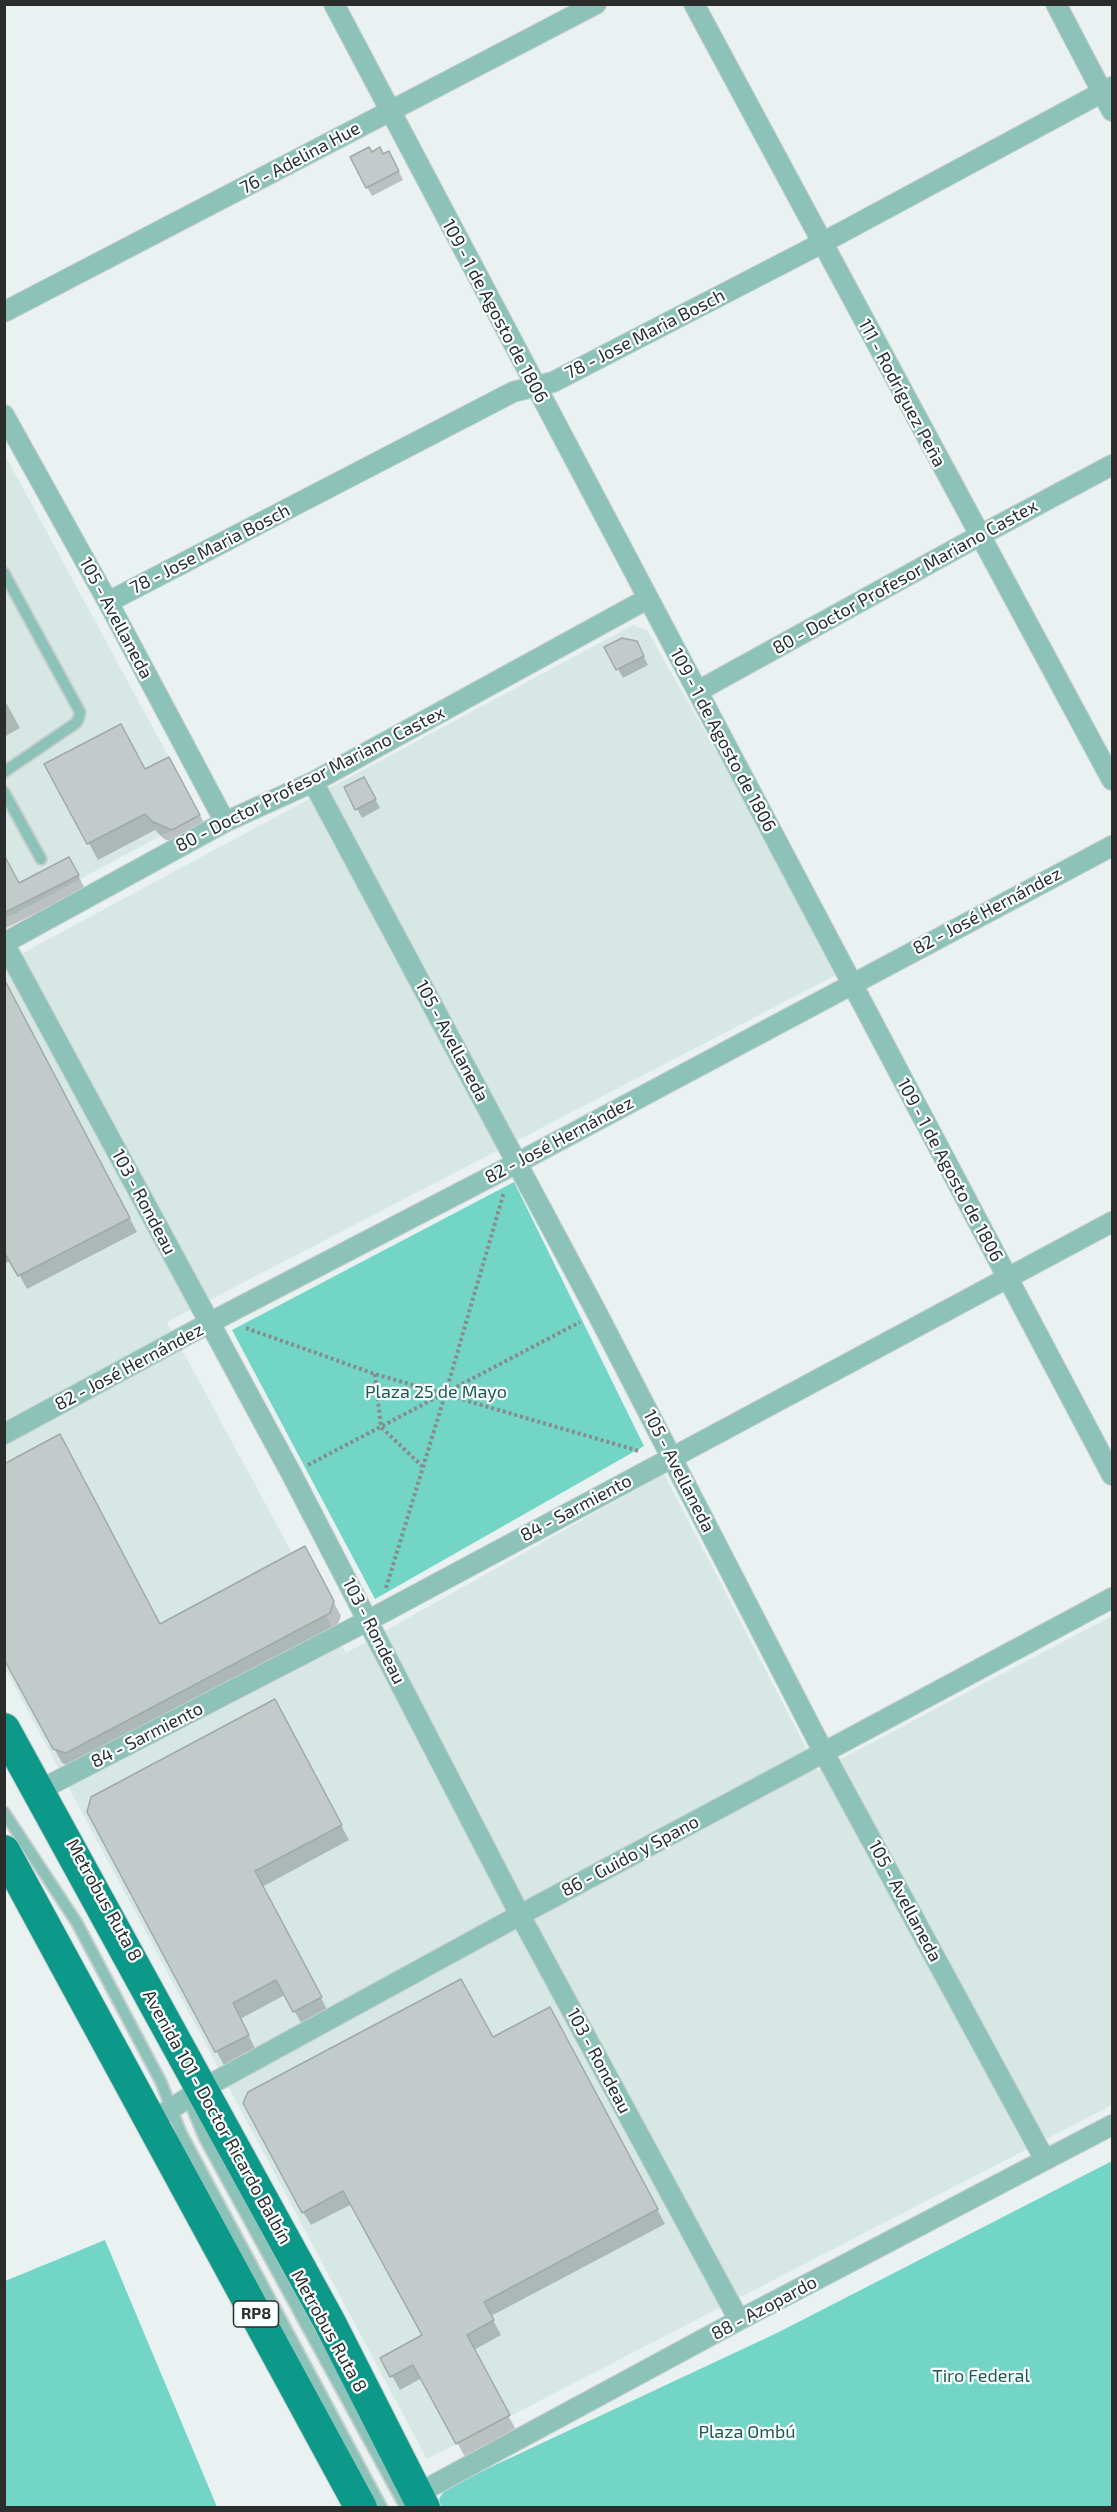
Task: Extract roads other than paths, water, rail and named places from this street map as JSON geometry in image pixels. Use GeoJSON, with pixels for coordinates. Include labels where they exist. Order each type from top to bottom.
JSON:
{"type":"FeatureCollection","features":[{"type":"Feature","properties":{"kind":"main road","name":"Avenida 101 - Doctor Ricardo Balbín"},"geometry":{"type":"LineString","coordinates":[[4,1729],[35,1798],[190,2090],[217,2116],[324,2313],[416,2503]]}},
{"type":"Feature","properties":{"kind":"main road","name":"RP8"},"geometry":{"type":"LineString","coordinates":[[4,1851],[161,2115],[361,2508]]}},
{"type":"Feature","properties":{"kind":"street","name":"109 - 1 de Agosto de 1806"},"geometry":{"type":"LineString","coordinates":[[334,4],[534,387],[698,691],[1113,1475]]}},
{"type":"Feature","properties":{"kind":"street","name":"76 - Adelina Hue"},"geometry":{"type":"LineString","coordinates":[[4,312],[596,4]]}},
{"type":"Feature","properties":{"kind":"street","name":"111 - Rodríguez Peña"},"geometry":{"type":"LineString","coordinates":[[694,4],[979,536],[1113,780]]}},
{"type":"Feature","properties":{"kind":"street"},"geometry":{"type":"LineString","coordinates":[[1056,4],[1107,89],[1113,111]]}},
{"type":"Feature","properties":{"kind":"street","name":"78 - Jose Maria Bosch"},"geometry":{"type":"LineString","coordinates":[[108,602],[513,392],[553,382],[822,243],[1107,89]]}},
{"type":"Feature","properties":{"kind":"street","name":"105 - Avellaneda"},"geometry":{"type":"LineString","coordinates":[[4,415],[108,602],[225,822]]}},
{"type":"Feature","properties":{"kind":"street","name":"80 - Doctor Profesor Mariano Castex"},"geometry":{"type":"LineString","coordinates":[[698,691],[1113,465]]}},
{"type":"Feature","properties":{"kind":"street","name":"80 - Doctor Profesor Mariano Castex"},"geometry":{"type":"LineString","coordinates":[[4,943],[225,822],[313,782],[647,599]]}},
{"type":"Feature","properties":{"kind":"street","name":"105 - Avellaneda"},"geometry":{"type":"LineString","coordinates":[[313,782],[514,1164],[597,1313],[669,1458],[825,1753],[1045,2160]]}},
{"type":"Feature","properties":{"kind":"street","name":"82 - José Hernández"},"geometry":{"type":"LineString","coordinates":[[4,1434],[1113,846]]}},
{"type":"Feature","properties":{"kind":"street","name":"103 - Rondeau"},"geometry":{"type":"LineString","coordinates":[[4,943],[215,1321],[291,1473],[373,1617],[520,1915],[739,2320]]}},
{"type":"Feature","properties":{"kind":"street","name":"84 - Sarmiento"},"geometry":{"type":"LineString","coordinates":[[35,1798],[1113,1222]]}},
{"type":"Feature","properties":{"kind":"street","name":"86 - Guido y Spano"},"geometry":{"type":"LineString","coordinates":[[161,2115],[190,2090],[1113,1598]]}},
{"type":"Feature","properties":{"kind":"street","name":"88 - Azopardo"},"geometry":{"type":"LineString","coordinates":[[416,2503],[739,2320],[1113,2125]]}},
{"type":"Feature","properties":{"kind":"lane"},"geometry":{"type":"LineString","coordinates":[[4,573],[80,712],[76,723],[4,772]]}},
{"type":"Feature","properties":{"kind":"lane"},"geometry":{"type":"LineString","coordinates":[[4,792],[41,859]]}},
{"type":"Feature","properties":{"kind":"lane","name":"Metrobus Ruta 8"},"geometry":{"type":"LineString","coordinates":[[35,1798],[144,2009]]}},
{"type":"Feature","properties":{"kind":"lane","name":"Metrobus Ruta 8"},"geometry":{"type":"LineString","coordinates":[[4,1812],[77,1923],[161,2082],[161,2115],[181,2133],[382,2508]]}},
{"type":"Feature","properties":{"kind":"lane","name":"Metrobus Ruta 8"},"geometry":{"type":"LineString","coordinates":[[314,2383],[366,2508]]}},
{"type":"Feature","properties":{"kind":"park label","name":"Plaza 25 de Mayo"},"geometry":{"type":"Point","coordinates":[436,1392]}},
{"type":"Feature","properties":{"kind":"park label","name":"Tiro Federal"},"geometry":{"type":"Point","coordinates":[981,2376]}},
{"type":"Feature","properties":{"kind":"park label","name":"Plaza Ombú"},"geometry":{"type":"Point","coordinates":[747,2432]}}]}
